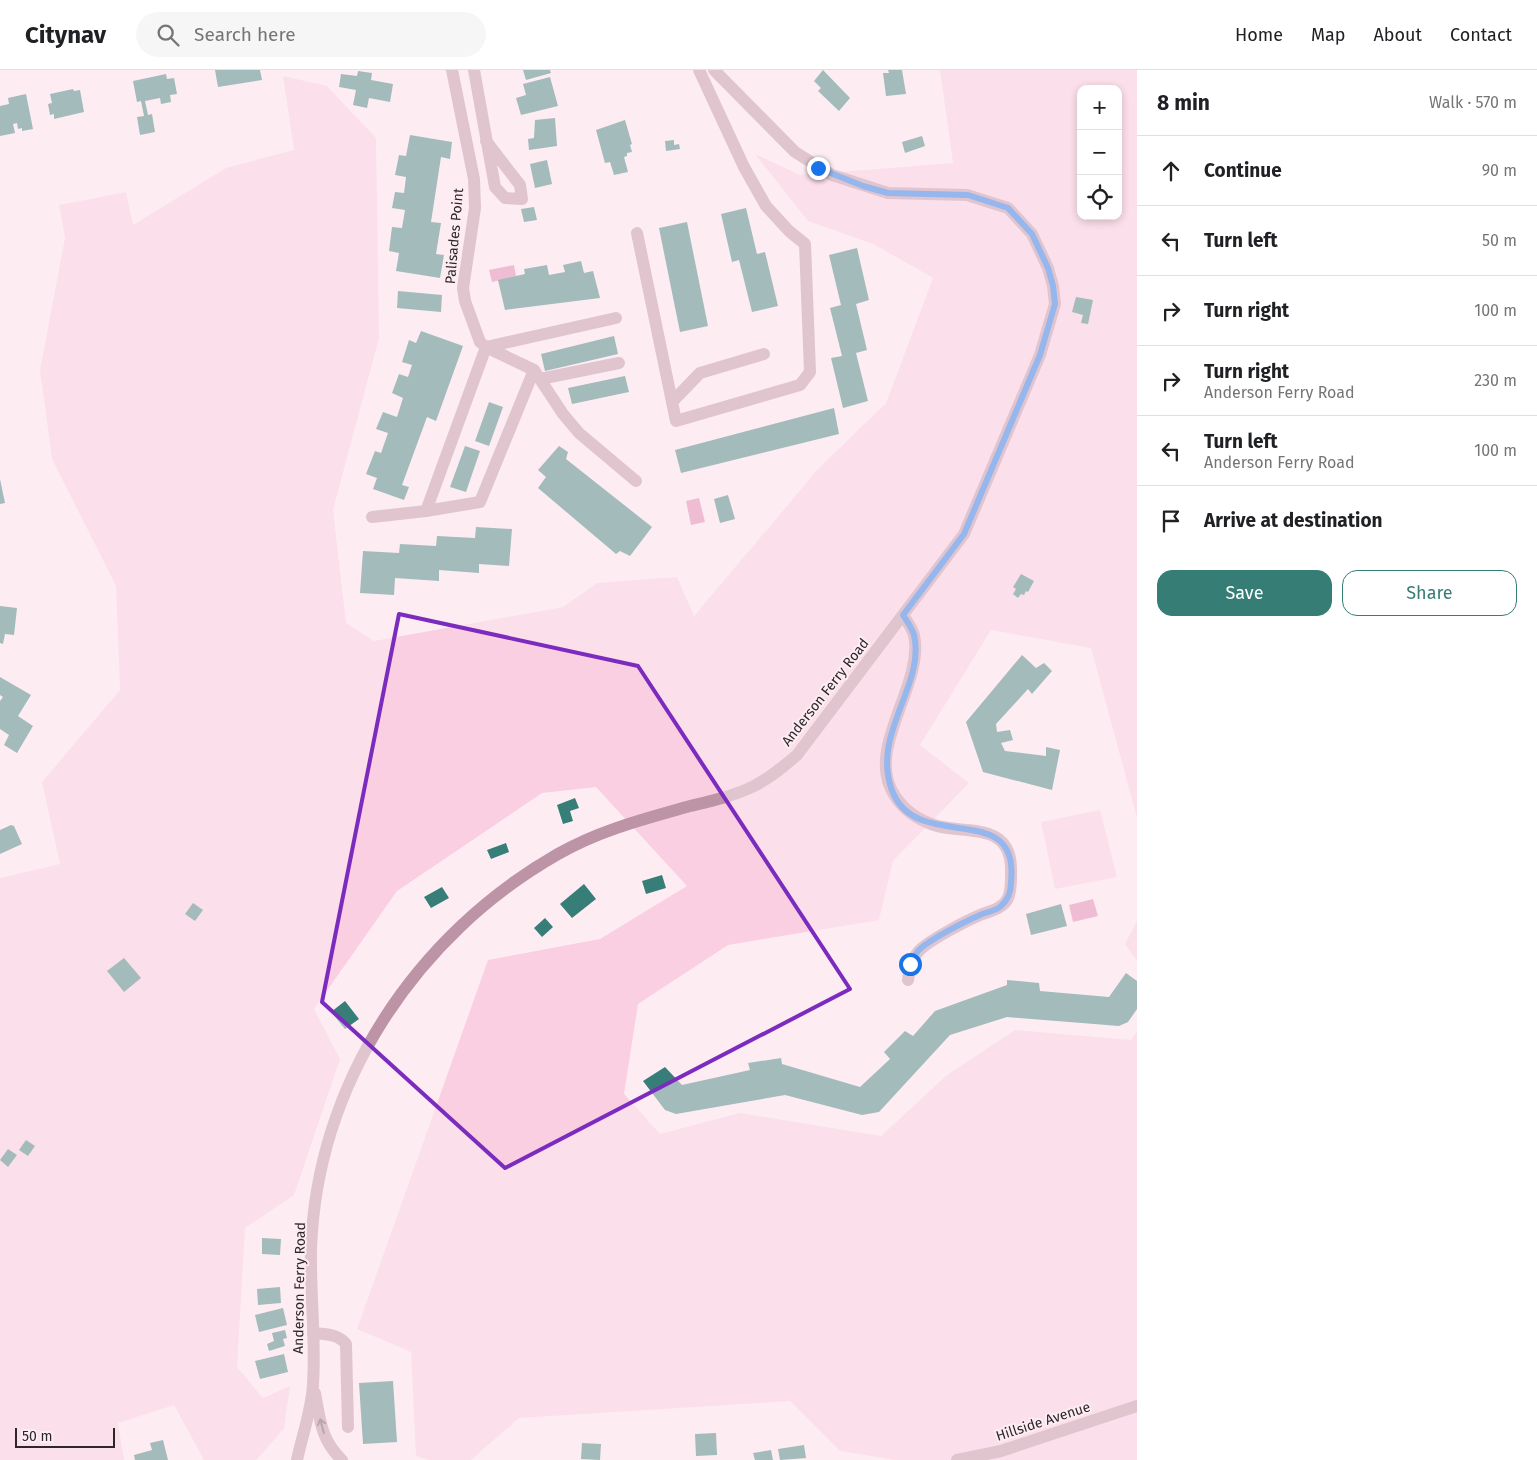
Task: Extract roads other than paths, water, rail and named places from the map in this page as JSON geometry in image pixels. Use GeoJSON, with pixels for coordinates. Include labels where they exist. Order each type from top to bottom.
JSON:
{"type":"FeatureCollection","features":[{"type":"Feature","properties":{"kind":"street","name":"Palisades Point"},"geometry":{"type":"LineString","coordinates":[[452,70],[474,179],[475,208],[463,288],[465,301],[476,332],[486,347]]}},
{"type":"Feature","properties":{"kind":"street"},"geometry":{"type":"LineString","coordinates":[[474,70],[477,99],[486,141]]}},
{"type":"Feature","properties":{"kind":"street"},"geometry":{"type":"LineString","coordinates":[[637,233],[676,421],[800,385],[810,372],[805,244],[789,231],[766,206],[744,167],[699,70]]}},
{"type":"Feature","properties":{"kind":"street","name":"Anderson Ferry Road"},"geometry":{"type":"LineString","coordinates":[[297,1460],[313,1386],[312,1249],[316,1202],[332,1130],[345,1094],[364,1052],[398,996],[421,967],[473,913],[533,868],[565,850],[616,826],[739,793],[772,776],[797,755],[964,534],[1032,373],[1055,304],[1048,268],[1032,234],[1008,208],[968,195],[888,193],[832,175],[795,152],[714,70]]}},
{"type":"Feature","properties":{"kind":"street"},"geometry":{"type":"LineString","coordinates":[[459,102],[477,99]]}},
{"type":"Feature","properties":{"kind":"street"},"geometry":{"type":"LineString","coordinates":[[486,347],[616,318]]}},
{"type":"Feature","properties":{"kind":"street"},"geometry":{"type":"LineString","coordinates":[[486,347],[537,374],[579,433],[636,481]]}},
{"type":"Feature","properties":{"kind":"street"},"geometry":{"type":"LineString","coordinates":[[426,511],[486,347]]}},
{"type":"Feature","properties":{"kind":"street"},"geometry":{"type":"LineString","coordinates":[[672,402],[700,373],[764,354]]}},
{"type":"Feature","properties":{"kind":"street"},"geometry":{"type":"LineString","coordinates":[[537,374],[619,363]]}},
{"type":"Feature","properties":{"kind":"street"},"geometry":{"type":"LineString","coordinates":[[372,517],[480,502],[537,374]]}},
{"type":"Feature","properties":{"kind":"street"},"geometry":{"type":"LineString","coordinates":[[903,615],[914,633],[916,647],[914,663],[888,746],[887,766],[894,795],[904,808],[916,817],[935,826],[978,830],[995,836],[1005,847],[1011,863],[1012,883],[1008,898],[1000,908],[970,920],[918,951],[910,964],[908,980]]}},
{"type":"Feature","properties":{"kind":"street"},"geometry":{"type":"LineString","coordinates":[[313,1333],[334,1335],[342,1339],[346,1344],[348,1427]]}},
{"type":"Feature","properties":{"kind":"street"},"geometry":{"type":"LineString","coordinates":[[313,1386],[322,1430],[331,1449],[342,1460]]}},
{"type":"Feature","properties":{"kind":"street","name":"Hillside Avenue"},"geometry":{"type":"LineString","coordinates":[[957,1460],[1001,1451],[1137,1406]]}}]}
